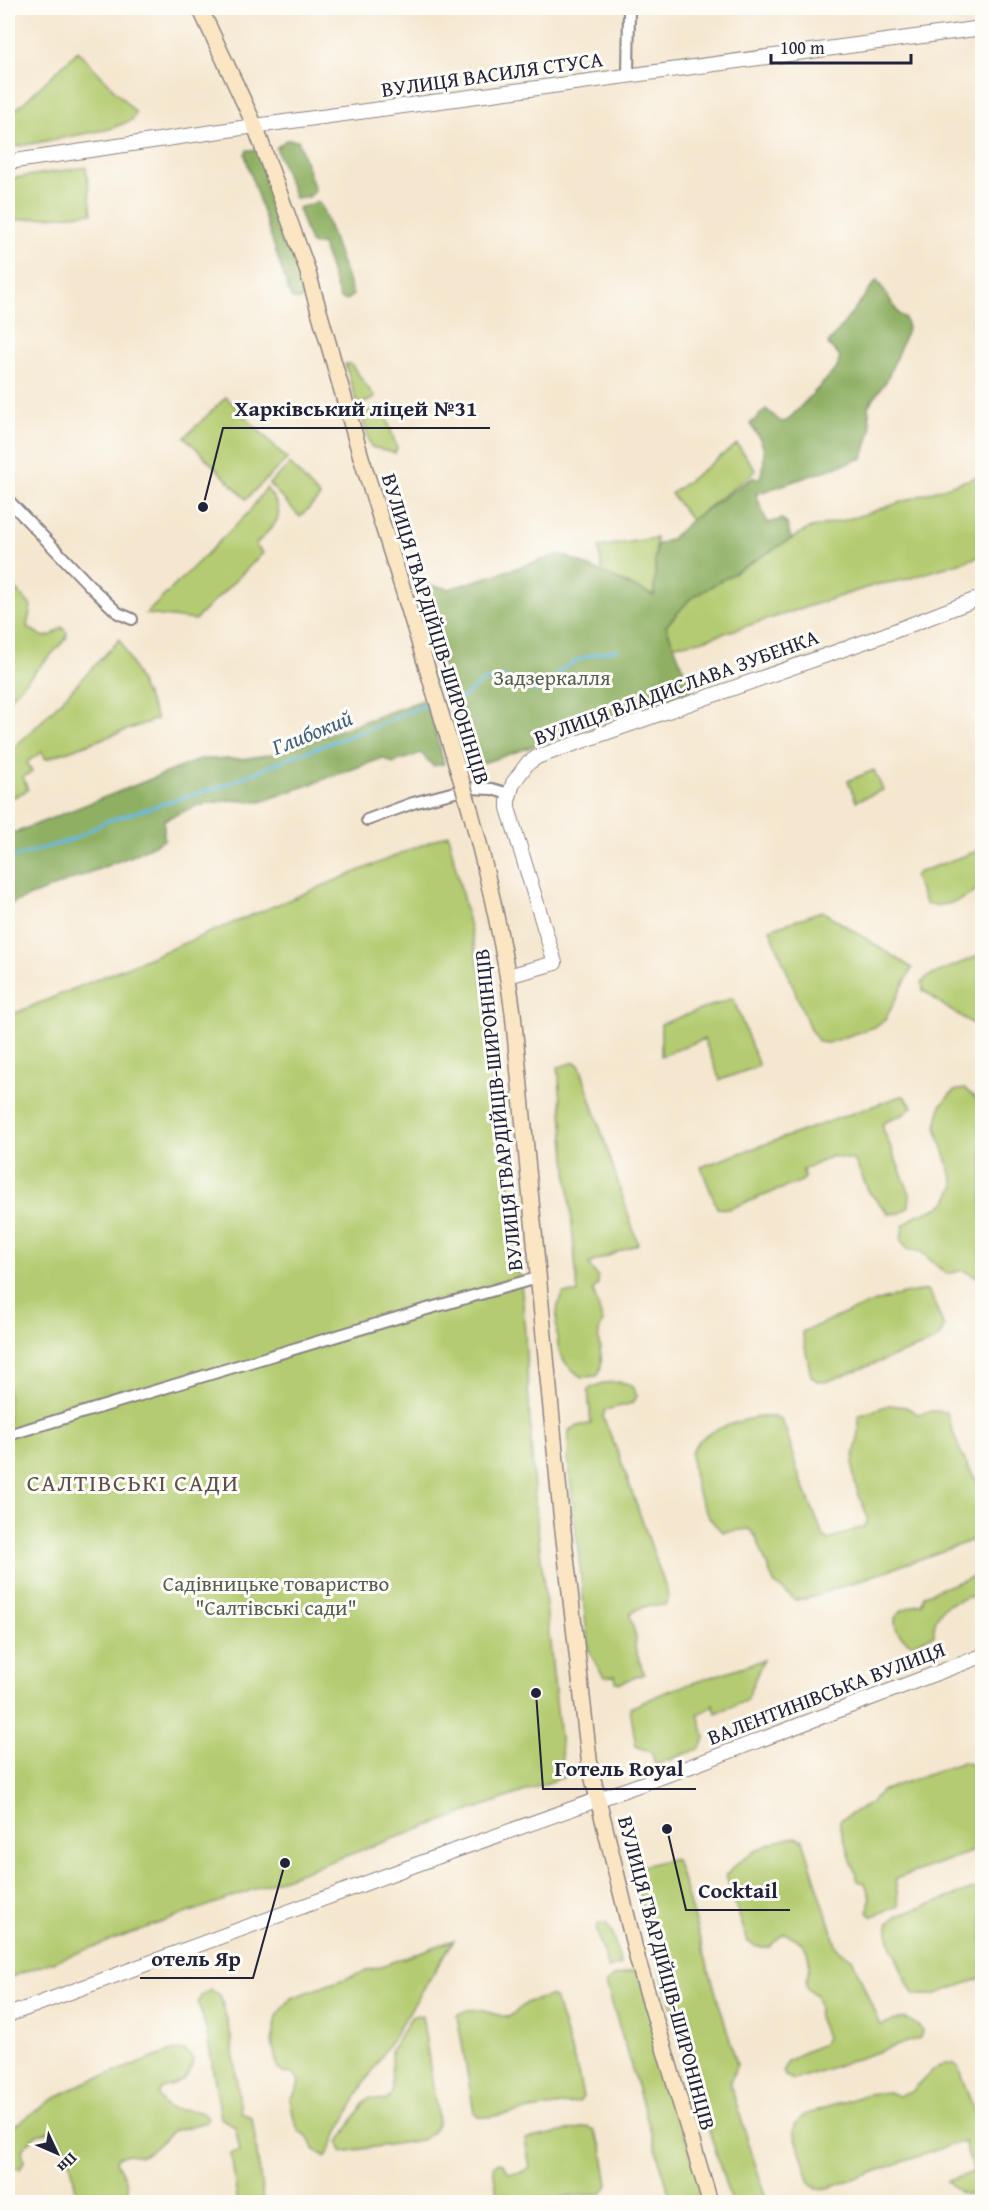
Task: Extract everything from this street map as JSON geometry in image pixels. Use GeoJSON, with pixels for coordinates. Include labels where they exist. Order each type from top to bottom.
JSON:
{"type":"FeatureCollection","features":[{"type":"Feature","properties":{"kind":"main road","name":"ВУЛИЦЯ ГВАРДІЙЦІВ-ШИРОНІНЦІВ"},"geometry":{"type":"LineString","coordinates":[[200,8],[255,126],[309,275],[361,457],[481,850],[508,976],[537,1278],[590,1767],[638,1961],[710,2202]]}},
{"type":"Feature","properties":{"kind":"street"},"geometry":{"type":"LineString","coordinates":[[628,76],[629,8]]}},
{"type":"Feature","properties":{"kind":"street","name":"ВУЛИЦЯ ВАСИЛЯ СТУСА"},"geometry":{"type":"LineString","coordinates":[[8,162],[255,126],[982,28]]}},
{"type":"Feature","properties":{"kind":"street"},"geometry":{"type":"LineString","coordinates":[[8,500],[94,590],[118,613],[132,619]]}},
{"type":"Feature","properties":{"kind":"street","name":"ВУЛИЦЯ ВЛАДИСЛАВА ЗУБЕНКА"},"geometry":{"type":"LineString","coordinates":[[509,794],[520,772],[537,757],[982,597]]}},
{"type":"Feature","properties":{"kind":"street"},"geometry":{"type":"LineString","coordinates":[[368,820],[413,803],[470,788],[492,789],[509,794],[510,816],[555,963],[508,976]]}},
{"type":"Feature","properties":{"kind":"street"},"geometry":{"type":"LineString","coordinates":[[8,1435],[409,1314],[537,1278]]}},
{"type":"Feature","properties":{"kind":"street","name":"ВАЛЕНТИНІВСЬКА ВУЛИЦЯ"},"geometry":{"type":"LineString","coordinates":[[8,2015],[598,1800],[982,1656]]}},
{"type":"Feature","properties":{"kind":"green space"},"geometry":{"type":"Polygon","coordinates":[[[78,51],[136,113],[132,120],[110,129],[8,148],[8,115],[78,51]]]}},
{"type":"Feature","properties":{"kind":"green space"},"geometry":{"type":"Polygon","coordinates":[[[286,140],[298,140],[315,190],[309,197],[295,198],[276,148],[286,140]]]}},
{"type":"Feature","properties":{"kind":"green space"},"geometry":{"type":"Polygon","coordinates":[[[247,150],[254,150],[260,155],[308,291],[306,297],[299,300],[291,298],[249,169],[245,154],[247,150]]]}},
{"type":"Feature","properties":{"kind":"green space"},"geometry":{"type":"Polygon","coordinates":[[[86,167],[92,213],[8,219],[8,179],[86,167]]]}},
{"type":"Feature","properties":{"kind":"green space"},"geometry":{"type":"Polygon","coordinates":[[[318,202],[322,207],[353,295],[347,300],[340,299],[322,244],[310,243],[298,208],[318,202]]]}},
{"type":"Feature","properties":{"kind":"green space","name":"Задзеркалля"},"geometry":{"type":"Polygon","coordinates":[[[877,280],[899,314],[905,318],[908,328],[887,380],[868,406],[871,430],[863,458],[756,494],[767,523],[782,519],[787,524],[791,539],[690,599],[666,626],[696,700],[651,716],[633,713],[474,766],[420,591],[424,584],[449,589],[561,554],[654,596],[656,545],[671,539],[691,520],[752,478],[760,478],[764,449],[750,424],[766,409],[781,422],[787,421],[837,368],[840,357],[828,344],[877,280]]]}},
{"type":"Feature","properties":{"kind":"green space"},"geometry":{"type":"Polygon","coordinates":[[[345,364],[351,364],[375,398],[358,406],[345,364]]]}},
{"type":"Feature","properties":{"kind":"green space"},"geometry":{"type":"Polygon","coordinates":[[[226,397],[287,459],[246,499],[185,437],[226,397]]]}},
{"type":"Feature","properties":{"kind":"green space"},"geometry":{"type":"Polygon","coordinates":[[[378,407],[385,413],[397,448],[395,453],[371,447],[362,417],[365,412],[378,407]]]}},
{"type":"Feature","properties":{"kind":"green space"},"geometry":{"type":"Polygon","coordinates":[[[737,444],[756,471],[691,520],[671,494],[737,444]]]}},
{"type":"Feature","properties":{"kind":"green space"},"geometry":{"type":"Polygon","coordinates":[[[290,464],[320,497],[300,517],[269,484],[290,464]]]}},
{"type":"Feature","properties":{"kind":"green space"},"geometry":{"type":"Polygon","coordinates":[[[982,475],[982,556],[904,580],[875,585],[700,641],[633,652],[666,626],[690,599],[808,529],[856,517],[982,475]]]}},
{"type":"Feature","properties":{"kind":"green space"},"geometry":{"type":"Polygon","coordinates":[[[266,488],[279,513],[274,525],[255,545],[263,553],[195,620],[146,614],[249,512],[266,488]]]}},
{"type":"Feature","properties":{"kind":"green space"},"geometry":{"type":"Polygon","coordinates":[[[656,538],[654,597],[602,573],[599,547],[656,538]]]}},
{"type":"Feature","properties":{"kind":"green space"},"geometry":{"type":"Polygon","coordinates":[[[8,583],[31,606],[27,627],[44,637],[52,635],[62,627],[67,633],[66,639],[8,700],[8,583]]]}},
{"type":"Feature","properties":{"kind":"green space"},"geometry":{"type":"Polygon","coordinates":[[[120,639],[157,719],[46,759],[42,752],[27,762],[32,772],[23,777],[28,790],[8,800],[8,753],[120,639]]]}},
{"type":"Feature","properties":{"kind":"green space"},"geometry":{"type":"Polygon","coordinates":[[[426,699],[444,764],[433,766],[421,753],[393,763],[383,758],[261,802],[229,800],[196,806],[164,820],[164,840],[134,855],[8,905],[8,832],[17,832],[201,759],[242,759],[273,754],[426,699]]]}},
{"type":"Feature","properties":{"kind":"green space"},"geometry":{"type":"Polygon","coordinates":[[[874,770],[883,790],[856,801],[848,781],[874,770]]]}},
{"type":"Feature","properties":{"kind":"green space","name":"Садівницьке товариство \"Салтівські сади\""},"geometry":{"type":"Polygon","coordinates":[[[448,834],[489,1009],[523,1302],[534,1492],[564,1777],[8,1978],[8,1016],[448,834]]]}},
{"type":"Feature","properties":{"kind":"green space"},"geometry":{"type":"Polygon","coordinates":[[[982,849],[982,885],[977,890],[948,904],[926,904],[914,877],[917,873],[982,849]]]}},
{"type":"Feature","properties":{"kind":"green space"},"geometry":{"type":"Polygon","coordinates":[[[822,911],[912,968],[885,1020],[874,1027],[828,1043],[819,1042],[810,1029],[770,929],[822,911]]]}},
{"type":"Feature","properties":{"kind":"green space"},"geometry":{"type":"Polygon","coordinates":[[[982,954],[982,1029],[923,990],[922,983],[927,977],[982,954]]]}},
{"type":"Feature","properties":{"kind":"green space"},"geometry":{"type":"Polygon","coordinates":[[[733,998],[759,1066],[720,1080],[704,1039],[661,1056],[661,1024],[733,998]]]}},
{"type":"Feature","properties":{"kind":"green space"},"geometry":{"type":"Polygon","coordinates":[[[575,1062],[580,1066],[638,1244],[588,1264],[598,1277],[598,1284],[593,1290],[603,1322],[599,1336],[601,1362],[597,1376],[582,1377],[564,1361],[556,1327],[560,1299],[564,1293],[578,1293],[558,1067],[575,1062]]]}},
{"type":"Feature","properties":{"kind":"green space"},"geometry":{"type":"Polygon","coordinates":[[[965,1089],[976,1098],[982,1112],[982,1279],[962,1270],[949,1274],[944,1272],[920,1251],[907,1249],[901,1241],[903,1226],[917,1215],[938,1208],[947,1201],[955,1185],[936,1127],[941,1105],[953,1091],[965,1089]]]}},
{"type":"Feature","properties":{"kind":"green space"},"geometry":{"type":"Polygon","coordinates":[[[901,1096],[905,1097],[912,1107],[904,1114],[883,1123],[883,1129],[910,1194],[909,1206],[901,1213],[889,1214],[869,1192],[855,1161],[832,1156],[803,1170],[802,1181],[729,1209],[717,1208],[701,1167],[901,1096]]]}},
{"type":"Feature","properties":{"kind":"green space"},"geometry":{"type":"Polygon","coordinates":[[[927,1290],[944,1327],[940,1336],[933,1342],[825,1382],[817,1381],[811,1376],[802,1332],[879,1301],[927,1290]]]}},
{"type":"Feature","properties":{"kind":"green space"},"geometry":{"type":"Polygon","coordinates":[[[621,1382],[631,1385],[637,1396],[633,1403],[605,1410],[603,1417],[620,1458],[668,1599],[665,1605],[649,1605],[632,1611],[630,1617],[636,1637],[635,1648],[644,1674],[620,1683],[616,1682],[615,1676],[604,1677],[589,1652],[568,1459],[569,1430],[591,1424],[588,1389],[603,1383],[621,1382]]]}},
{"type":"Feature","properties":{"kind":"green space"},"geometry":{"type":"Polygon","coordinates":[[[889,1405],[906,1407],[918,1414],[933,1411],[946,1412],[965,1462],[982,1486],[982,1537],[807,1599],[795,1600],[774,1583],[756,1537],[749,1529],[723,1532],[708,1516],[693,1473],[691,1451],[707,1435],[727,1426],[762,1417],[781,1419],[797,1470],[823,1535],[828,1540],[865,1526],[868,1518],[853,1470],[859,1434],[858,1416],[889,1405]]]}},
{"type":"Feature","properties":{"kind":"green space"},"geometry":{"type":"Polygon","coordinates":[[[982,1573],[982,1598],[979,1594],[947,1606],[937,1617],[934,1635],[911,1644],[899,1633],[895,1618],[902,1610],[922,1603],[924,1595],[982,1573]]]}},
{"type":"Feature","properties":{"kind":"green space"},"geometry":{"type":"Polygon","coordinates":[[[763,1660],[746,1701],[716,1713],[713,1704],[709,1709],[698,1714],[705,1738],[699,1749],[655,1765],[652,1753],[636,1746],[630,1708],[668,1691],[763,1660]]]}},
{"type":"Feature","properties":{"kind":"green space"},"geometry":{"type":"Polygon","coordinates":[[[963,1762],[973,1765],[982,1772],[982,1848],[895,1879],[899,1906],[872,1916],[868,1911],[870,1898],[865,1883],[858,1881],[840,1827],[840,1820],[871,1803],[881,1791],[963,1762]]]}},
{"type":"Feature","properties":{"kind":"green space"},"geometry":{"type":"Polygon","coordinates":[[[796,1837],[803,1840],[837,1948],[852,1958],[878,2021],[881,2025],[903,2018],[908,2019],[922,2030],[920,2038],[794,2080],[785,2076],[783,2071],[786,2062],[823,2044],[826,2037],[818,2017],[817,1995],[806,1987],[809,1958],[805,1947],[797,1939],[784,1933],[769,1947],[757,1947],[748,1942],[726,1876],[739,1862],[757,1850],[777,1841],[796,1837]]]}},
{"type":"Feature","properties":{"kind":"green space"},"geometry":{"type":"Polygon","coordinates":[[[675,1860],[678,1865],[737,2064],[730,2083],[767,2202],[731,2202],[644,1916],[637,1884],[639,1872],[643,1866],[675,1860]]]}},
{"type":"Feature","properties":{"kind":"green space"},"geometry":{"type":"Polygon","coordinates":[[[982,1886],[982,1978],[933,1995],[914,1995],[894,1950],[888,1932],[889,1923],[897,1916],[982,1886]]]}},
{"type":"Feature","properties":{"kind":"green space"},"geometry":{"type":"Polygon","coordinates":[[[600,1923],[606,1923],[612,1933],[621,1965],[608,1969],[596,1928],[600,1923]]]}},
{"type":"Feature","properties":{"kind":"green space"},"geometry":{"type":"Polygon","coordinates":[[[454,1940],[359,2092],[326,2157],[314,2150],[307,2136],[299,2131],[294,2120],[290,2099],[296,2092],[299,2082],[294,2073],[285,2074],[278,2069],[272,2042],[277,2016],[291,1998],[454,1940]]]}},
{"type":"Feature","properties":{"kind":"green space"},"geometry":{"type":"Polygon","coordinates":[[[633,1971],[639,1975],[701,2190],[700,2197],[689,2202],[681,2203],[671,2199],[606,1983],[614,1976],[633,1971]]]}},
{"type":"Feature","properties":{"kind":"green space"},"geometry":{"type":"Polygon","coordinates":[[[211,1990],[220,1995],[231,2036],[241,2113],[252,2117],[263,2197],[267,2202],[234,2202],[237,2199],[231,2153],[240,2151],[235,2127],[221,2118],[206,2028],[198,2003],[201,1996],[211,1990]]]}},
{"type":"Feature","properties":{"kind":"green space"},"geometry":{"type":"Polygon","coordinates":[[[550,1996],[555,1999],[583,2097],[579,2102],[488,2117],[478,2116],[474,2112],[457,2015],[464,2011],[476,2010],[509,2017],[528,2002],[550,1996]]]}},
{"type":"Feature","properties":{"kind":"green space"},"geometry":{"type":"Polygon","coordinates":[[[422,2015],[438,2120],[434,2129],[421,2140],[342,2152],[339,2142],[365,2101],[369,2098],[386,2101],[392,2093],[391,2050],[412,2016],[422,2015]]]}},
{"type":"Feature","properties":{"kind":"green space"},"geometry":{"type":"Polygon","coordinates":[[[175,2050],[185,2051],[193,2059],[192,2066],[184,2080],[162,2088],[158,2095],[162,2103],[168,2107],[202,2113],[208,2117],[207,2122],[173,2131],[150,2152],[142,2156],[129,2154],[118,2157],[116,2162],[126,2180],[130,2202],[78,2202],[68,2154],[59,2137],[52,2130],[35,2136],[22,2150],[24,2161],[20,2169],[10,2167],[8,2164],[8,2136],[14,2126],[52,2100],[81,2084],[175,2050]]]}},
{"type":"Feature","properties":{"kind":"green space"},"geometry":{"type":"Polygon","coordinates":[[[945,2063],[952,2063],[958,2067],[982,2132],[982,2198],[960,2193],[947,2181],[971,2173],[973,2170],[964,2142],[828,2188],[817,2189],[810,2183],[794,2131],[795,2125],[804,2115],[867,2094],[888,2092],[899,2096],[911,2092],[934,2069],[945,2063]]]}},
{"type":"Feature","properties":{"kind":"green space"},"geometry":{"type":"Polygon","coordinates":[[[587,2127],[594,2130],[602,2148],[608,2185],[601,2194],[527,2199],[523,2202],[498,2202],[493,2167],[497,2163],[503,2164],[509,2173],[520,2173],[530,2167],[525,2139],[587,2127]]]}},
{"type":"Feature","properties":{"kind":"waterway","name":"Глибокий"},"geometry":{"type":"LineString","coordinates":[[443,702],[464,697],[481,682],[504,677],[532,691],[540,689],[550,685],[559,672],[570,664],[589,656],[617,649]]}},
{"type":"Feature","properties":{"kind":"waterway","name":"Глибокий"},"geometry":{"type":"LineString","coordinates":[[8,859],[74,839],[107,821],[225,785],[289,758],[385,723],[417,708],[433,704]]}},
{"type":"Feature","properties":{"kind":"place","name":"Харківський ліцей №31"},"geometry":{"type":"Point","coordinates":[203,507]}},
{"type":"Feature","properties":{"kind":"place","name":"Готель Royal"},"geometry":{"type":"Point","coordinates":[536,1693]}},
{"type":"Feature","properties":{"kind":"place","name":"Cocktail"},"geometry":{"type":"Point","coordinates":[667,1829]}},
{"type":"Feature","properties":{"kind":"place","name":"отель Яр"},"geometry":{"type":"Point","coordinates":[285,1863]}},
{"type":"Feature","properties":{"kind":"district","name":"САЛТІВСЬКІ САДИ"},"geometry":{"type":"Point","coordinates":[133,1482]}}]}
